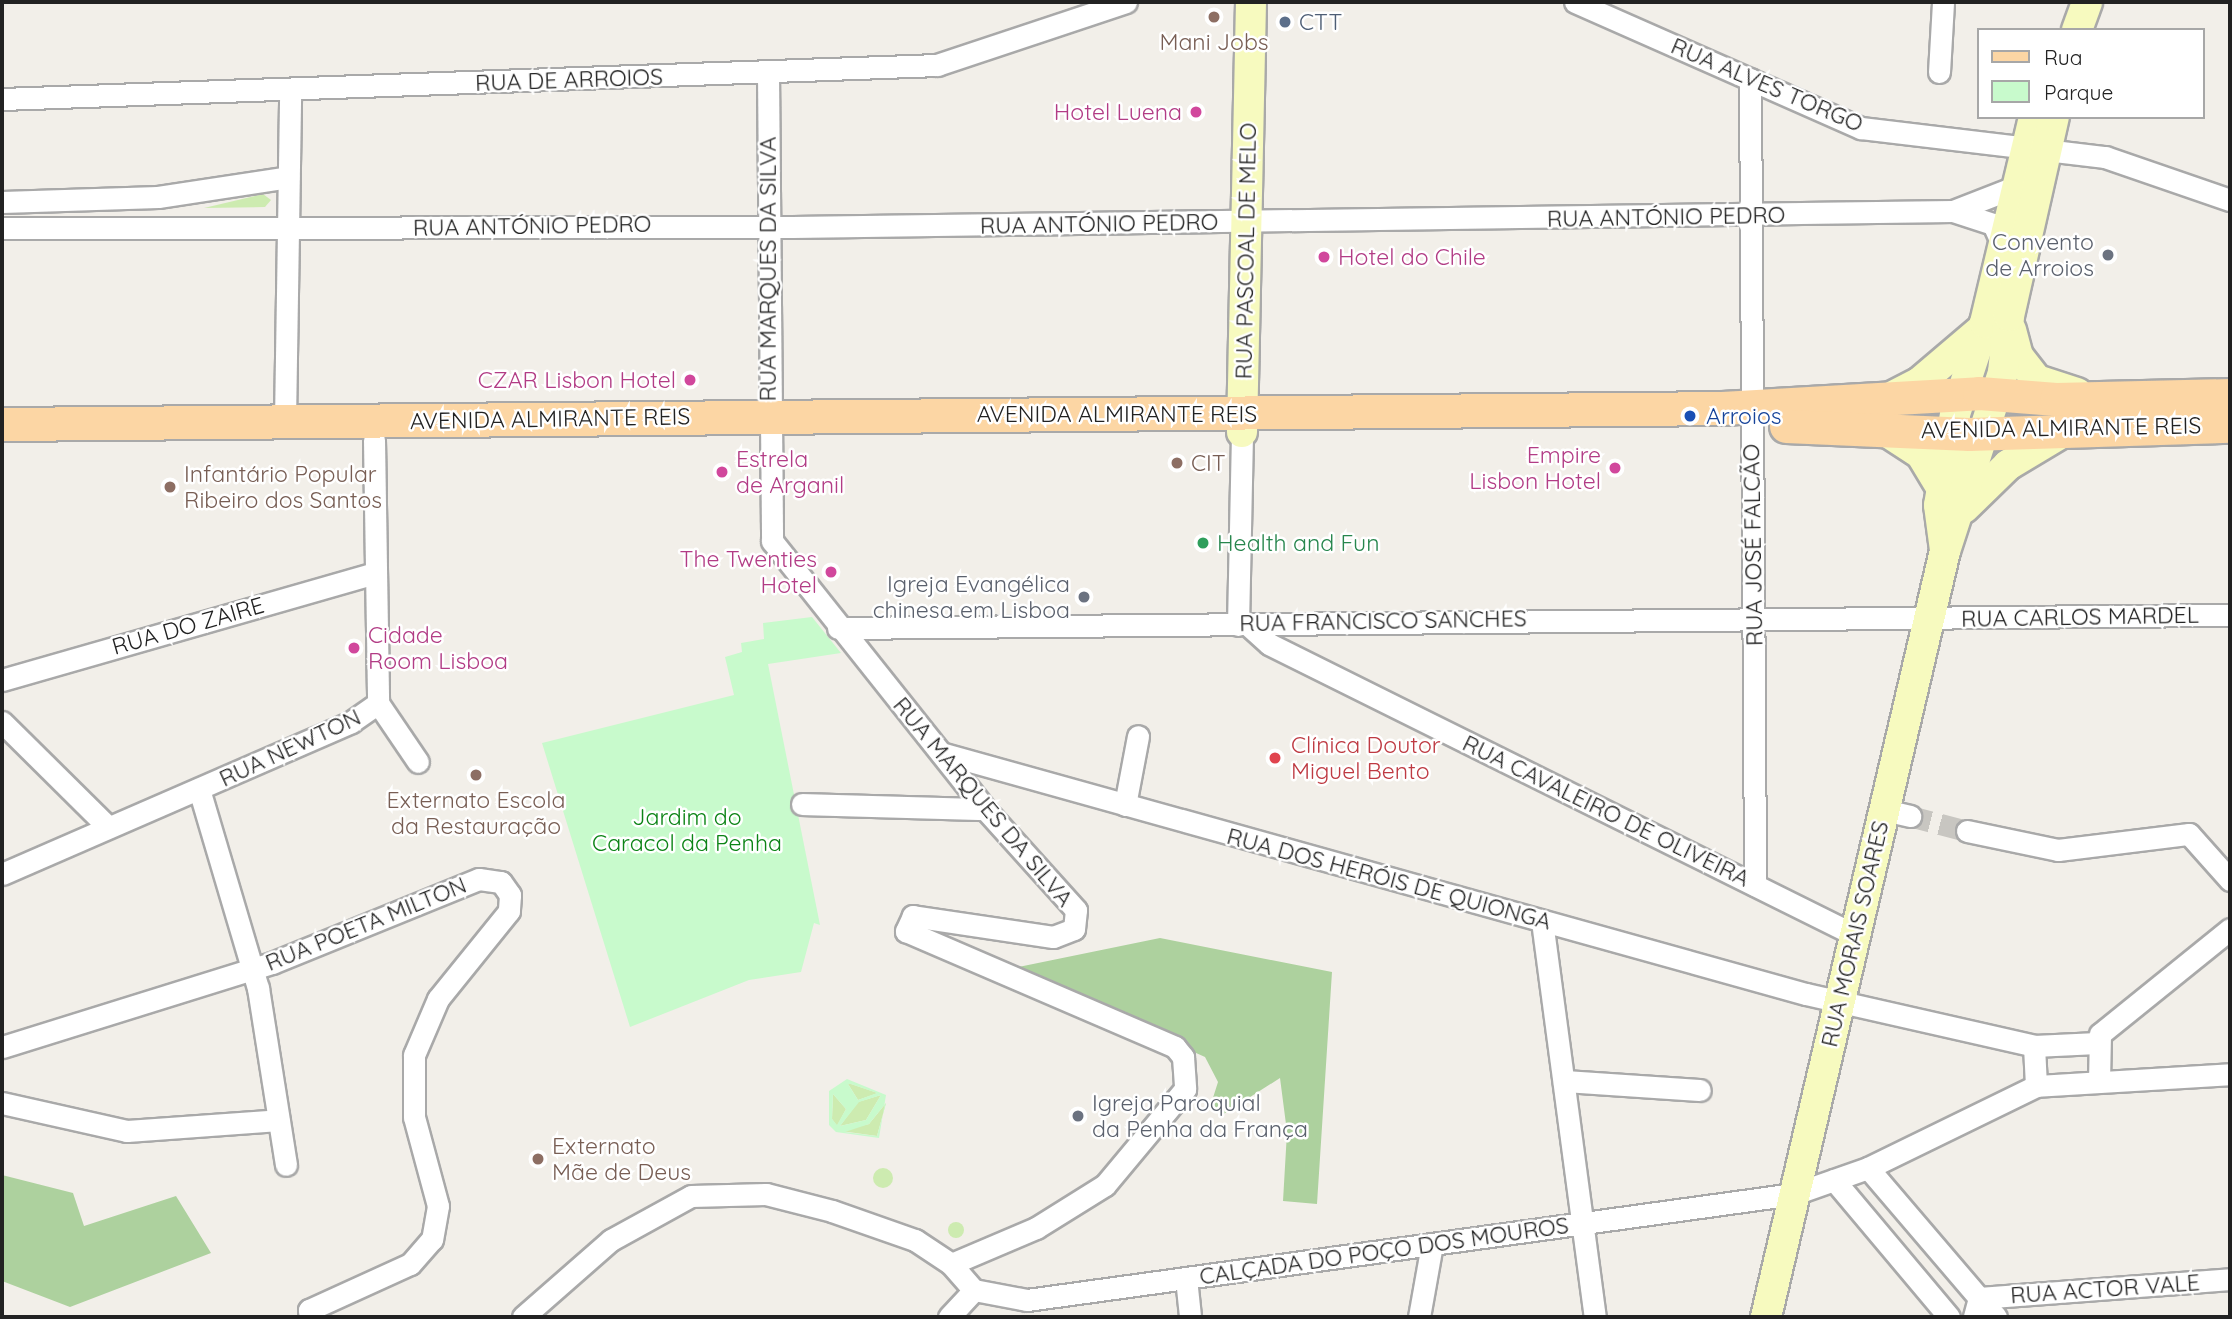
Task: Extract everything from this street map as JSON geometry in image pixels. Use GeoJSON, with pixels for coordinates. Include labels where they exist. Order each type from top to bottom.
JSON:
{"type":"FeatureCollection","features":[{"type":"Feature","properties":{"kind":"main road","name":"RUA PASCOAL DE MELO"},"geometry":{"type":"LineString","coordinates":[[1242,422],[1251,2]]}},
{"type":"Feature","properties":{"kind":"main road"},"geometry":{"type":"LineString","coordinates":[[2078,28],[2087,2]]}},
{"type":"Feature","properties":{"kind":"main road"},"geometry":{"type":"LineString","coordinates":[[1942,489],[1921,454],[1879,417],[1997,320],[2037,149],[2034,119]]}},
{"type":"Feature","properties":{"kind":"main road"},"geometry":{"type":"LineString","coordinates":[[2053,119],[2015,187],[2002,244],[1997,320],[2018,356],[2037,380],[2095,396]]}},
{"type":"Feature","properties":{"kind":"main road","name":"RUA MORAIS SOARES"},"geometry":{"type":"LineString","coordinates":[[1945,551],[1942,489],[1951,433],[1961,394],[1997,320]]}},
{"type":"Feature","properties":{"kind":"main road","name":"RUA MORAIS SOARES"},"geometry":{"type":"LineString","coordinates":[[1766,1317],[1855,935],[1897,813],[1929,618],[1945,551],[1962,511],[1997,394],[1997,320]]}},
{"type":"Feature","properties":{"kind":"main road","name":"AVENIDA ALMIRANTE REIS"},"geometry":{"type":"LineString","coordinates":[[1879,417],[1961,394],[2230,395]]}},
{"type":"Feature","properties":{"kind":"main road","name":"AVENIDA ALMIRANTE REIS"},"geometry":{"type":"LineString","coordinates":[[2,443],[285,431],[1752,415],[1879,417],[1951,433],[1985,434],[2076,428],[2230,426]]}},
{"type":"Feature","properties":{"kind":"main road","name":"AVENIDA ALMIRANTE REIS"},"geometry":{"type":"LineString","coordinates":[[2,424],[285,431],[374,440],[769,426]]}},
{"type":"Feature","properties":{"kind":"main road"},"geometry":{"type":"LineString","coordinates":[[1962,511],[2019,456],[2076,428]]}},
{"type":"Feature","properties":{"kind":"street","name":"RUA DE ARROIOS"},"geometry":{"type":"LineString","coordinates":[[2,99],[768,73],[962,60],[1126,2]]}},
{"type":"Feature","properties":{"kind":"street","name":"RUA ALVES TORGO"},"geometry":{"type":"LineString","coordinates":[[1575,2],[1861,128],[2120,161],[2230,200]]}},
{"type":"Feature","properties":{"kind":"street"},"geometry":{"type":"LineString","coordinates":[[1939,72],[1943,2]]}},
{"type":"Feature","properties":{"kind":"street","name":"RUA MARQUES DA SILVA"},"geometry":{"type":"LineString","coordinates":[[768,73],[772,541],[838,628],[985,809],[1076,910],[1074,929],[1053,937],[913,916],[905,926],[909,934],[1175,1047],[1183,1056],[1185,1089],[1172,1110],[1105,1185],[1036,1228],[951,1264]]}},
{"type":"Feature","properties":{"kind":"street","name":"RUA JOSÉ FALCÃO"},"geometry":{"type":"LineString","coordinates":[[1750,79],[1755,885]]}},
{"type":"Feature","properties":{"kind":"street"},"geometry":{"type":"LineString","coordinates":[[285,431],[290,91]]}},
{"type":"Feature","properties":{"kind":"street"},"geometry":{"type":"LineString","coordinates":[[2,202],[131,200],[288,177]]}},
{"type":"Feature","properties":{"kind":"street","name":"RUA ANTÓNIO PEDRO"},"geometry":{"type":"LineString","coordinates":[[1953,211],[2015,187]]}},
{"type":"Feature","properties":{"kind":"street","name":"RUA ANTÓNIO PEDRO"},"geometry":{"type":"LineString","coordinates":[[2,228],[1246,221],[1751,216],[1953,211],[1993,224],[2002,244]]}},
{"type":"Feature","properties":{"kind":"street","name":"RUA PASCOAL DE MELO"},"geometry":{"type":"LineString","coordinates":[[1238,625],[1242,422]]}},
{"type":"Feature","properties":{"kind":"street"},"geometry":{"type":"LineString","coordinates":[[374,440],[378,703],[418,762]]}},
{"type":"Feature","properties":{"kind":"street","name":"RUA DO ZAIRE"},"geometry":{"type":"LineString","coordinates":[[2,680],[375,573]]}},
{"type":"Feature","properties":{"kind":"street","name":"RUA CARLOS MARDEL"},"geometry":{"type":"LineString","coordinates":[[1929,618],[2230,615]]}},
{"type":"Feature","properties":{"kind":"street","name":"RUA FRANCISCO SANCHES"},"geometry":{"type":"LineString","coordinates":[[838,628],[1238,625],[1291,619],[1929,618]]}},
{"type":"Feature","properties":{"kind":"street","name":"RUA CAVALEIRO DE OLIVEIRA"},"geometry":{"type":"LineString","coordinates":[[1238,625],[1280,650],[1855,935]]}},
{"type":"Feature","properties":{"kind":"street","name":"RUA NEWTON"},"geometry":{"type":"LineString","coordinates":[[2,874],[364,716],[378,703]]}},
{"type":"Feature","properties":{"kind":"street"},"geometry":{"type":"LineString","coordinates":[[2,722],[108,827]]}},
{"type":"Feature","properties":{"kind":"street"},"geometry":{"type":"LineString","coordinates":[[1125,806],[1138,736]]}},
{"type":"Feature","properties":{"kind":"street","name":"RUA DOS HERÓIS DE QUIONGA"},"geometry":{"type":"LineString","coordinates":[[939,752],[1125,806],[1839,1002],[2034,1046],[2097,1043]]}},
{"type":"Feature","properties":{"kind":"street"},"geometry":{"type":"LineString","coordinates":[[200,789],[253,969],[286,1165]]}},
{"type":"Feature","properties":{"kind":"street"},"geometry":{"type":"LineString","coordinates":[[802,804],[985,809]]}},
{"type":"Feature","properties":{"kind":"street"},"geometry":{"type":"LineString","coordinates":[[1967,831],[2058,850],[2189,834],[2230,880]]}},
{"type":"Feature","properties":{"kind":"street","name":"RUA POETA MILTON"},"geometry":{"type":"LineString","coordinates":[[2,1048],[253,969],[479,879],[494,878],[507,887],[509,911],[439,999],[420,1035],[411,1076],[414,1117],[438,1206],[432,1239],[410,1264],[310,1314]]}},
{"type":"Feature","properties":{"kind":"street"},"geometry":{"type":"LineString","coordinates":[[1542,921],[1595,1317]]}},
{"type":"Feature","properties":{"kind":"street"},"geometry":{"type":"LineString","coordinates":[[2099,1082],[2097,1043],[2230,929]]}},
{"type":"Feature","properties":{"kind":"street"},"geometry":{"type":"LineString","coordinates":[[2034,1046],[2036,1086],[2230,1074]]}},
{"type":"Feature","properties":{"kind":"street"},"geometry":{"type":"LineString","coordinates":[[1564,1081],[1700,1090]]}},
{"type":"Feature","properties":{"kind":"street","name":"CALÇADA DO POÇO DOS MOUROS"},"geometry":{"type":"LineString","coordinates":[[974,1290],[1027,1300],[1794,1194],[1868,1168],[2036,1086]]}},
{"type":"Feature","properties":{"kind":"street"},"geometry":{"type":"LineString","coordinates":[[2,1103],[127,1131],[279,1120]]}},
{"type":"Feature","properties":{"kind":"street"},"geometry":{"type":"LineString","coordinates":[[1868,1168],[1976,1308],[1996,1317]]}},
{"type":"Feature","properties":{"kind":"street"},"geometry":{"type":"LineString","coordinates":[[1834,1180],[1949,1317]]}},
{"type":"Feature","properties":{"kind":"street"},"geometry":{"type":"LineString","coordinates":[[523,1317],[646,1216],[698,1195],[766,1194],[832,1210],[915,1240],[951,1264],[974,1290],[949,1317]]}},
{"type":"Feature","properties":{"kind":"street"},"geometry":{"type":"LineString","coordinates":[[1419,1317],[1432,1244]]}},
{"type":"Feature","properties":{"kind":"street"},"geometry":{"type":"LineString","coordinates":[[1185,1278],[1190,1317]]}},
{"type":"Feature","properties":{"kind":"street","name":"RUA ACTOR VALE"},"geometry":{"type":"LineString","coordinates":[[1976,1308],[2230,1279]]}},
{"type":"Feature","properties":{"kind":"green space"},"geometry":{"type":"Polygon","coordinates":[[[263,194],[271,200],[265,207],[204,208],[263,194]]]}},
{"type":"Feature","properties":{"kind":"green space","name":"Jardim do Caracol da Penha"},"geometry":{"type":"Polygon","coordinates":[[[812,617],[841,653],[768,664],[820,925],[814,923],[801,972],[749,980],[630,1027],[542,743],[734,695],[725,657],[742,652],[741,643],[764,639],[763,623],[812,617]]]}},
{"type":"Feature","properties":{"kind":"green space"},"geometry":{"type":"Polygon","coordinates":[[[1160,938],[1332,972],[1317,1204],[1283,1201],[1287,1132],[1280,1078],[1222,1115],[1211,1104],[1218,1082],[1205,1057],[1009,969],[1160,938]]]}},
{"type":"Feature","properties":{"kind":"green space"},"geometry":{"type":"Polygon","coordinates":[[[847,1079],[886,1095],[884,1105],[869,1124],[845,1132],[877,1136],[883,1115],[879,1138],[836,1132],[829,1125],[829,1091],[847,1079]],[[848,1084],[858,1100],[877,1093],[848,1084]],[[833,1094],[832,1119],[837,1125],[846,1109],[833,1094]],[[881,1095],[859,1102],[840,1126],[866,1120],[881,1095]]]}},
{"type":"Feature","properties":{"kind":"green space"},"geometry":{"type":"Polygon","coordinates":[[[848,1084],[851,1084],[878,1093],[858,1100],[848,1084]]]}},
{"type":"Feature","properties":{"kind":"green space"},"geometry":{"type":"Polygon","coordinates":[[[833,1094],[846,1109],[837,1126],[832,1119],[833,1094]]]}},
{"type":"Feature","properties":{"kind":"green space"},"geometry":{"type":"Polygon","coordinates":[[[881,1095],[866,1120],[840,1126],[858,1102],[881,1095]]]}},
{"type":"Feature","properties":{"kind":"green space"},"geometry":{"type":"Polygon","coordinates":[[[886,1103],[877,1136],[841,1131],[869,1124],[886,1103]]]}},
{"type":"Feature","properties":{"kind":"green space"},"geometry":{"type":"Polygon","coordinates":[[[883,1168],[890,1171],[893,1178],[890,1185],[883,1188],[876,1185],[873,1178],[876,1171],[883,1168]]]}},
{"type":"Feature","properties":{"kind":"green space"},"geometry":{"type":"Polygon","coordinates":[[[2,1175],[73,1193],[84,1226],[176,1196],[211,1253],[70,1307],[2,1281],[2,1175]]]}},
{"type":"Feature","properties":{"kind":"green space"},"geometry":{"type":"Polygon","coordinates":[[[956,1222],[964,1230],[956,1238],[948,1230],[956,1222]]]}},
{"type":"Feature","properties":{"kind":"tunnel"},"geometry":{"type":"LineString","coordinates":[[1910,816],[1967,831]]}},
{"type":"Feature","properties":{"kind":"place","name":"Mani Jobs"},"geometry":{"type":"Point","coordinates":[1214,17]}},
{"type":"Feature","properties":{"kind":"place","name":"CTT"},"geometry":{"type":"Point","coordinates":[1285,22]}},
{"type":"Feature","properties":{"kind":"place","name":"Hotel Luena"},"geometry":{"type":"Point","coordinates":[1196,112]}},
{"type":"Feature","properties":{"kind":"place","name":"Convento de Arroios"},"geometry":{"type":"Point","coordinates":[2108,255]}},
{"type":"Feature","properties":{"kind":"place","name":"Hotel do Chile"},"geometry":{"type":"Point","coordinates":[1324,257]}},
{"type":"Feature","properties":{"kind":"place","name":"CZAR Lisbon Hotel"},"geometry":{"type":"Point","coordinates":[690,380]}},
{"type":"Feature","properties":{"kind":"place","name":"Arroios"},"geometry":{"type":"Point","coordinates":[1690,416]}},
{"type":"Feature","properties":{"kind":"place","name":"CIT"},"geometry":{"type":"Point","coordinates":[1177,463]}},
{"type":"Feature","properties":{"kind":"place","name":"Empire Lisbon Hotel"},"geometry":{"type":"Point","coordinates":[1615,468]}},
{"type":"Feature","properties":{"kind":"place","name":"Estrela de Arganil"},"geometry":{"type":"Point","coordinates":[722,472]}},
{"type":"Feature","properties":{"kind":"place","name":"Infantário Popular Ribeiro dos Santos"},"geometry":{"type":"Point","coordinates":[170,487]}},
{"type":"Feature","properties":{"kind":"place","name":"Health and Fun"},"geometry":{"type":"Point","coordinates":[1203,543]}},
{"type":"Feature","properties":{"kind":"place","name":"The Twenties Hotel"},"geometry":{"type":"Point","coordinates":[831,572]}},
{"type":"Feature","properties":{"kind":"place","name":"Igreja Evangélica chinesa em Lisboa"},"geometry":{"type":"Point","coordinates":[1084,597]}},
{"type":"Feature","properties":{"kind":"place","name":"Cidade Room Lisboa"},"geometry":{"type":"Point","coordinates":[354,648]}},
{"type":"Feature","properties":{"kind":"place","name":"Clínica Doutor Miguel Bento"},"geometry":{"type":"Point","coordinates":[1275,758]}},
{"type":"Feature","properties":{"kind":"place","name":"Externato Escola da Restauração"},"geometry":{"type":"Point","coordinates":[476,775]}},
{"type":"Feature","properties":{"kind":"place","name":"Igreja Paroquial da Penha da França"},"geometry":{"type":"Point","coordinates":[1078,1116]}},
{"type":"Feature","properties":{"kind":"place","name":"Externato Mãe de Deus"},"geometry":{"type":"Point","coordinates":[538,1159]}}]}
